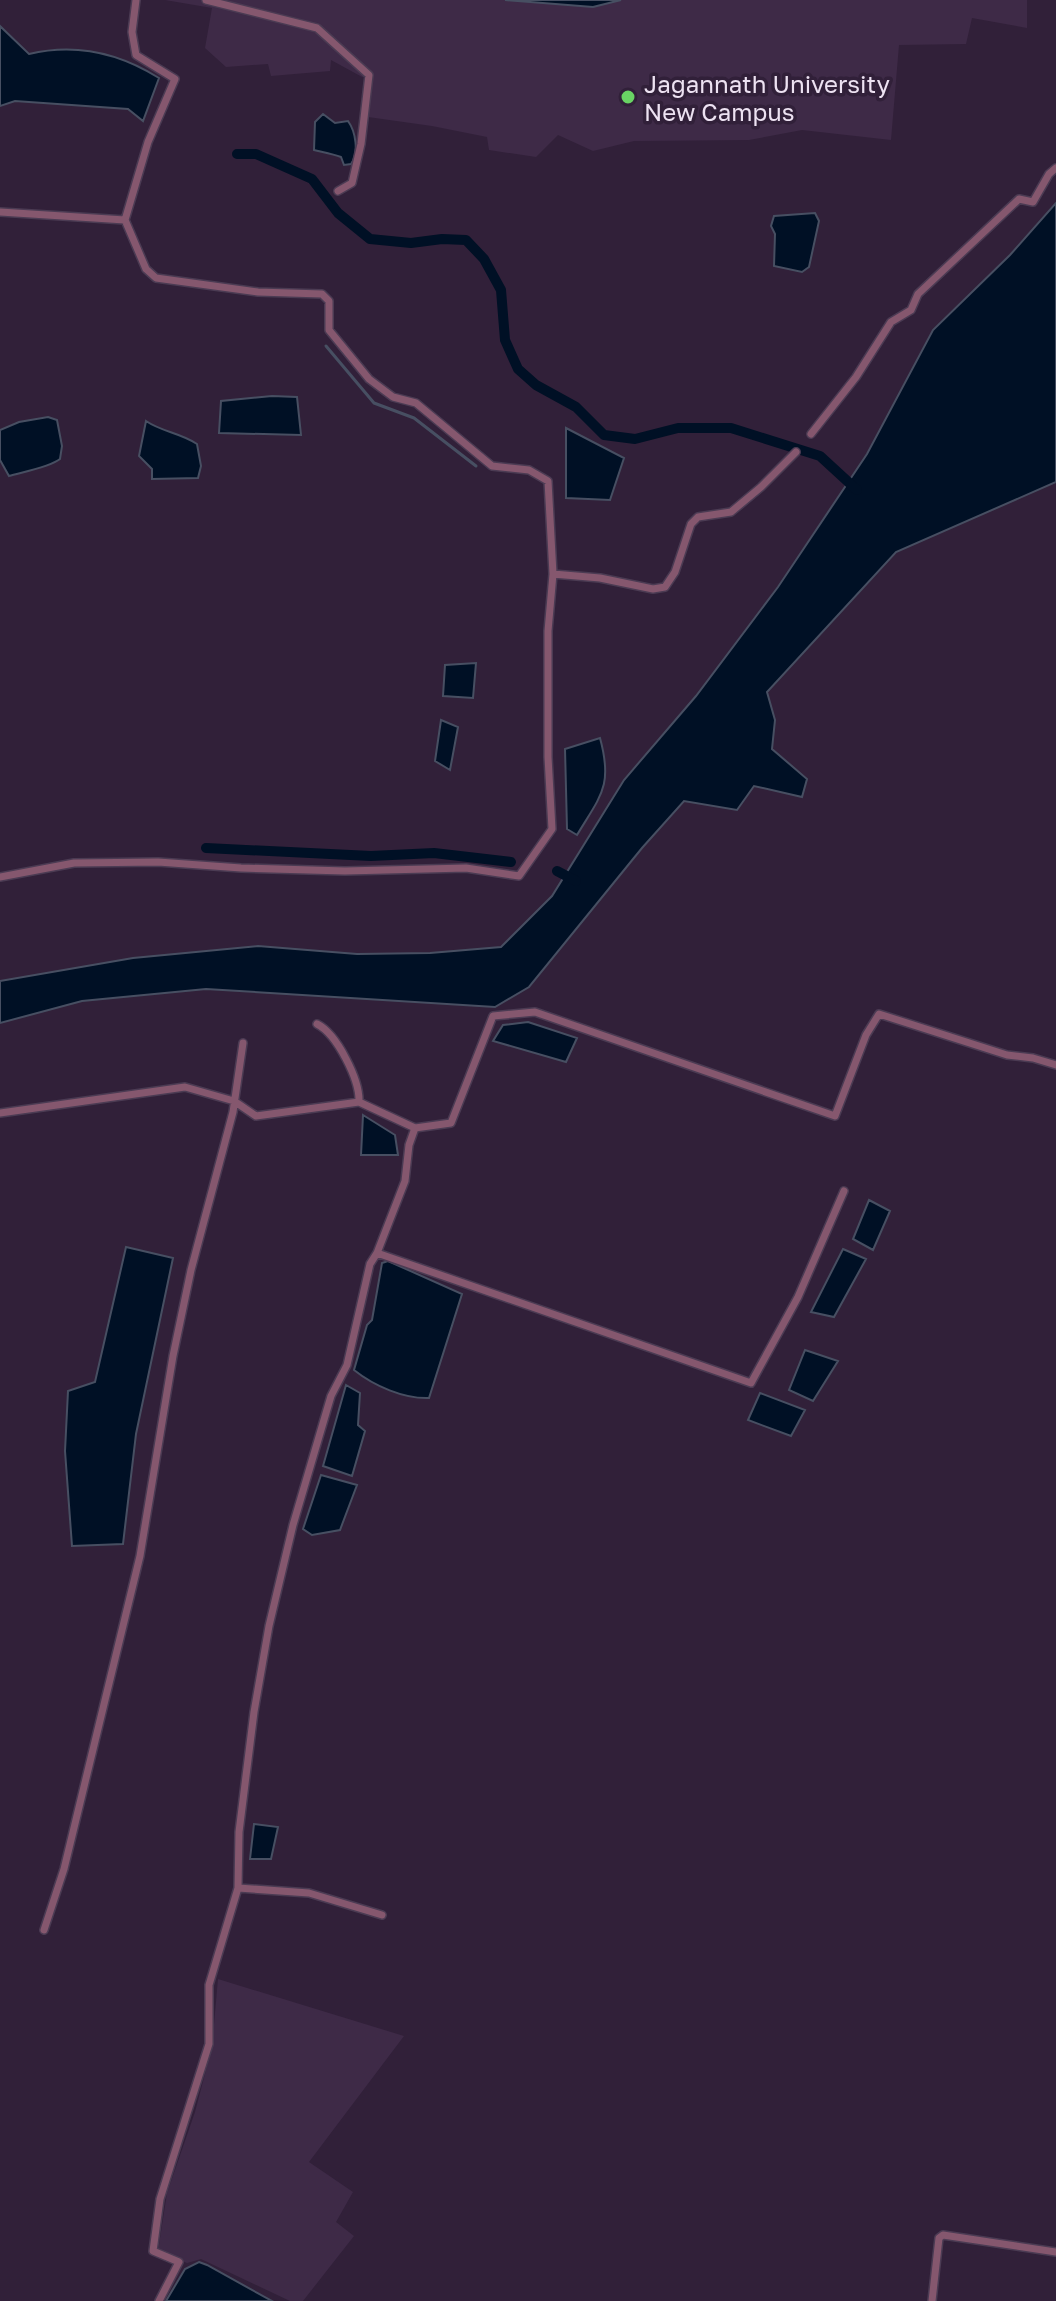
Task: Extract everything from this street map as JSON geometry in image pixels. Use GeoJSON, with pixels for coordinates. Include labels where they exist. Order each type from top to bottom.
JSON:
{"type":"FeatureCollection","features":[{"type":"Feature","properties":{"kind":"street"},"geometry":{"type":"LineString","coordinates":[[0,877],[74,863],[158,862],[345,871],[466,868],[519,876],[552,829],[548,757],[548,631],[553,574],[548,481],[529,470],[492,466],[416,403],[393,397],[369,379],[329,330],[329,301],[322,294],[258,292],[156,278],[146,269],[125,220],[148,142],[175,79],[136,55],[132,32],[136,0]]}},
{"type":"Feature","properties":{"kind":"street"},"geometry":{"type":"LineString","coordinates":[[206,0],[317,28],[369,75],[361,144],[352,183],[338,191]]}},
{"type":"Feature","properties":{"kind":"street"},"geometry":{"type":"LineString","coordinates":[[811,434],[856,377],[891,322],[911,310],[918,294],[1002,213],[1019,199],[1033,202],[1049,174],[1056,168]]}},
{"type":"Feature","properties":{"kind":"street"},"geometry":{"type":"LineString","coordinates":[[0,212],[125,220]]}},
{"type":"Feature","properties":{"kind":"street"},"geometry":{"type":"LineString","coordinates":[[553,574],[600,578],[653,589],[665,587],[675,572],[691,524],[698,517],[731,512],[796,452]]}},
{"type":"Feature","properties":{"kind":"street"},"geometry":{"type":"LineString","coordinates":[[0,1113],[185,1087],[234,1101],[256,1116],[359,1102],[415,1128],[451,1123],[493,1016],[535,1012],[835,1116],[866,1035],[879,1014],[1007,1055],[1056,1065]]}},
{"type":"Feature","properties":{"kind":"street"},"geometry":{"type":"LineString","coordinates":[[317,1024],[327,1029],[343,1054],[359,1102]]}},
{"type":"Feature","properties":{"kind":"street"},"geometry":{"type":"LineString","coordinates":[[44,1930],[64,1869],[140,1556],[173,1356],[234,1101],[243,1043]]}},
{"type":"Feature","properties":{"kind":"street"},"geometry":{"type":"LineString","coordinates":[[159,2301],[179,2262],[153,2251],[160,2199],[209,2044],[209,1985],[238,1888],[239,1832],[254,1712],[269,1626],[293,1525],[331,1396],[347,1365],[370,1264],[405,1181],[409,1145],[415,1128]]}},
{"type":"Feature","properties":{"kind":"street"},"geometry":{"type":"LineString","coordinates":[[377,1253],[751,1383],[798,1297],[844,1191]]}},
{"type":"Feature","properties":{"kind":"street"},"geometry":{"type":"LineString","coordinates":[[238,1888],[309,1893],[382,1915]]}},
{"type":"Feature","properties":{"kind":"street"},"geometry":{"type":"LineString","coordinates":[[932,2301],[939,2238],[943,2235],[1056,2252]]}},
{"type":"Feature","properties":{"kind":"shaded area","name":"Jagannath University New Campus"},"geometry":{"type":"Polygon","coordinates":[[[165,0],[1027,0],[1027,28],[972,18],[966,44],[899,45],[891,140],[802,130],[749,140],[634,141],[593,151],[558,135],[536,157],[489,150],[487,137],[361,116],[364,78],[331,60],[330,71],[271,76],[268,64],[226,67],[205,48],[212,8],[165,0]]]}},
{"type":"Feature","properties":{"kind":"shaded area"},"geometry":{"type":"Polygon","coordinates":[[[218,1979],[404,2036],[309,2162],[353,2192],[336,2222],[354,2236],[303,2301],[290,2301],[201,2259],[187,2263],[158,2251],[167,2193],[195,2112],[212,2047],[218,1979]]]}},
{"type":"Feature","properties":{"kind":"water"},"geometry":{"type":"Polygon","coordinates":[[[505,0],[621,0],[593,7],[505,0]]]}},
{"type":"Feature","properties":{"kind":"water"},"geometry":{"type":"Polygon","coordinates":[[[0,26],[29,54],[63,50],[96,52],[128,62],[159,78],[143,121],[128,109],[15,101],[0,106],[0,26]]]}},
{"type":"Feature","properties":{"kind":"water"},"geometry":{"type":"Polygon","coordinates":[[[323,114],[335,123],[348,121],[351,126],[356,148],[351,164],[344,165],[341,157],[314,150],[315,122],[323,114]]]}},
{"type":"Feature","properties":{"kind":"water"},"geometry":{"type":"Polygon","coordinates":[[[1056,203],[1056,482],[896,552],[767,692],[775,720],[772,749],[807,779],[802,797],[754,786],[737,810],[684,801],[529,987],[495,1007],[206,989],[82,1001],[0,1023],[0,981],[133,958],[258,946],[357,954],[430,953],[501,947],[552,896],[624,780],[696,696],[778,587],[867,454],[933,330],[1010,255],[1056,203]]]}},
{"type":"Feature","properties":{"kind":"water"},"geometry":{"type":"Polygon","coordinates":[[[815,213],[819,221],[809,267],[802,272],[774,266],[775,234],[771,226],[774,216],[815,213]]]}},
{"type":"Feature","properties":{"kind":"water"},"geometry":{"type":"Polygon","coordinates":[[[297,397],[301,435],[219,433],[221,401],[297,397]]]}},
{"type":"Feature","properties":{"kind":"water"},"geometry":{"type":"Polygon","coordinates":[[[48,417],[57,420],[62,446],[60,459],[9,476],[0,460],[0,430],[19,422],[48,417]]]}},
{"type":"Feature","properties":{"kind":"water"},"geometry":{"type":"Polygon","coordinates":[[[146,421],[197,444],[201,466],[198,478],[152,479],[152,469],[139,456],[146,421]]]}},
{"type":"Feature","properties":{"kind":"water"},"geometry":{"type":"Polygon","coordinates":[[[566,428],[624,458],[610,500],[566,498],[566,428]]]}},
{"type":"Feature","properties":{"kind":"water"},"geometry":{"type":"Polygon","coordinates":[[[476,663],[473,698],[443,696],[445,665],[476,663]]]}},
{"type":"Feature","properties":{"kind":"water"},"geometry":{"type":"Polygon","coordinates":[[[441,720],[458,727],[450,770],[435,761],[441,720]]]}},
{"type":"Feature","properties":{"kind":"water"},"geometry":{"type":"Polygon","coordinates":[[[600,738],[605,779],[593,810],[577,835],[567,829],[565,749],[600,738]]]}},
{"type":"Feature","properties":{"kind":"water"},"geometry":{"type":"Polygon","coordinates":[[[528,1022],[577,1038],[566,1062],[493,1041],[503,1025],[528,1022]]]}},
{"type":"Feature","properties":{"kind":"water"},"geometry":{"type":"Polygon","coordinates":[[[363,1115],[395,1135],[398,1155],[361,1155],[363,1115]]]}},
{"type":"Feature","properties":{"kind":"water"},"geometry":{"type":"Polygon","coordinates":[[[869,1200],[890,1211],[873,1250],[853,1239],[869,1200]]]}},
{"type":"Feature","properties":{"kind":"water"},"geometry":{"type":"Polygon","coordinates":[[[126,1247],[173,1258],[136,1434],[123,1544],[72,1546],[65,1451],[68,1391],[95,1382],[126,1247]]]}},
{"type":"Feature","properties":{"kind":"water"},"geometry":{"type":"Polygon","coordinates":[[[843,1249],[866,1259],[834,1317],[811,1312],[843,1249]]]}},
{"type":"Feature","properties":{"kind":"water"},"geometry":{"type":"Polygon","coordinates":[[[388,1261],[462,1294],[429,1398],[390,1390],[354,1370],[367,1325],[372,1320],[382,1263],[388,1261]]]}},
{"type":"Feature","properties":{"kind":"water"},"geometry":{"type":"Polygon","coordinates":[[[805,1350],[838,1361],[813,1401],[789,1390],[805,1350]]]}},
{"type":"Feature","properties":{"kind":"water"},"geometry":{"type":"Polygon","coordinates":[[[346,1385],[360,1393],[358,1425],[365,1431],[352,1476],[323,1466],[346,1385]]]}},
{"type":"Feature","properties":{"kind":"water"},"geometry":{"type":"Polygon","coordinates":[[[760,1393],[805,1410],[791,1436],[748,1420],[760,1393]]]}},
{"type":"Feature","properties":{"kind":"water"},"geometry":{"type":"Polygon","coordinates":[[[321,1475],[357,1485],[340,1530],[312,1535],[303,1529],[321,1475]]]}},
{"type":"Feature","properties":{"kind":"water"},"geometry":{"type":"Polygon","coordinates":[[[254,1824],[278,1827],[271,1859],[250,1859],[254,1824]]]}},
{"type":"Feature","properties":{"kind":"water"},"geometry":{"type":"Polygon","coordinates":[[[199,2262],[272,2301],[166,2301],[185,2269],[199,2262]]]}},
{"type":"Feature","properties":{"kind":"waterway"},"geometry":{"type":"LineString","coordinates":[[237,154],[256,154],[312,179],[338,213],[370,239],[411,243],[466,240],[484,259],[501,290],[505,340],[518,369],[536,385],[576,407],[604,435],[635,439],[678,428],[731,428],[820,456],[857,490]]}},
{"type":"Feature","properties":{"kind":"waterway"},"geometry":{"type":"LineString","coordinates":[[326,346],[374,403],[414,418],[476,466]]}},
{"type":"Feature","properties":{"kind":"waterway"},"geometry":{"type":"LineString","coordinates":[[206,848],[371,856],[434,853],[511,862]]}},
{"type":"Feature","properties":{"kind":"waterway"},"geometry":{"type":"LineString","coordinates":[[557,871],[576,881]]}},
{"type":"Feature","properties":{"kind":"place","name":"Jagannath University New Campus"},"geometry":{"type":"Point","coordinates":[628,97]}}]}
